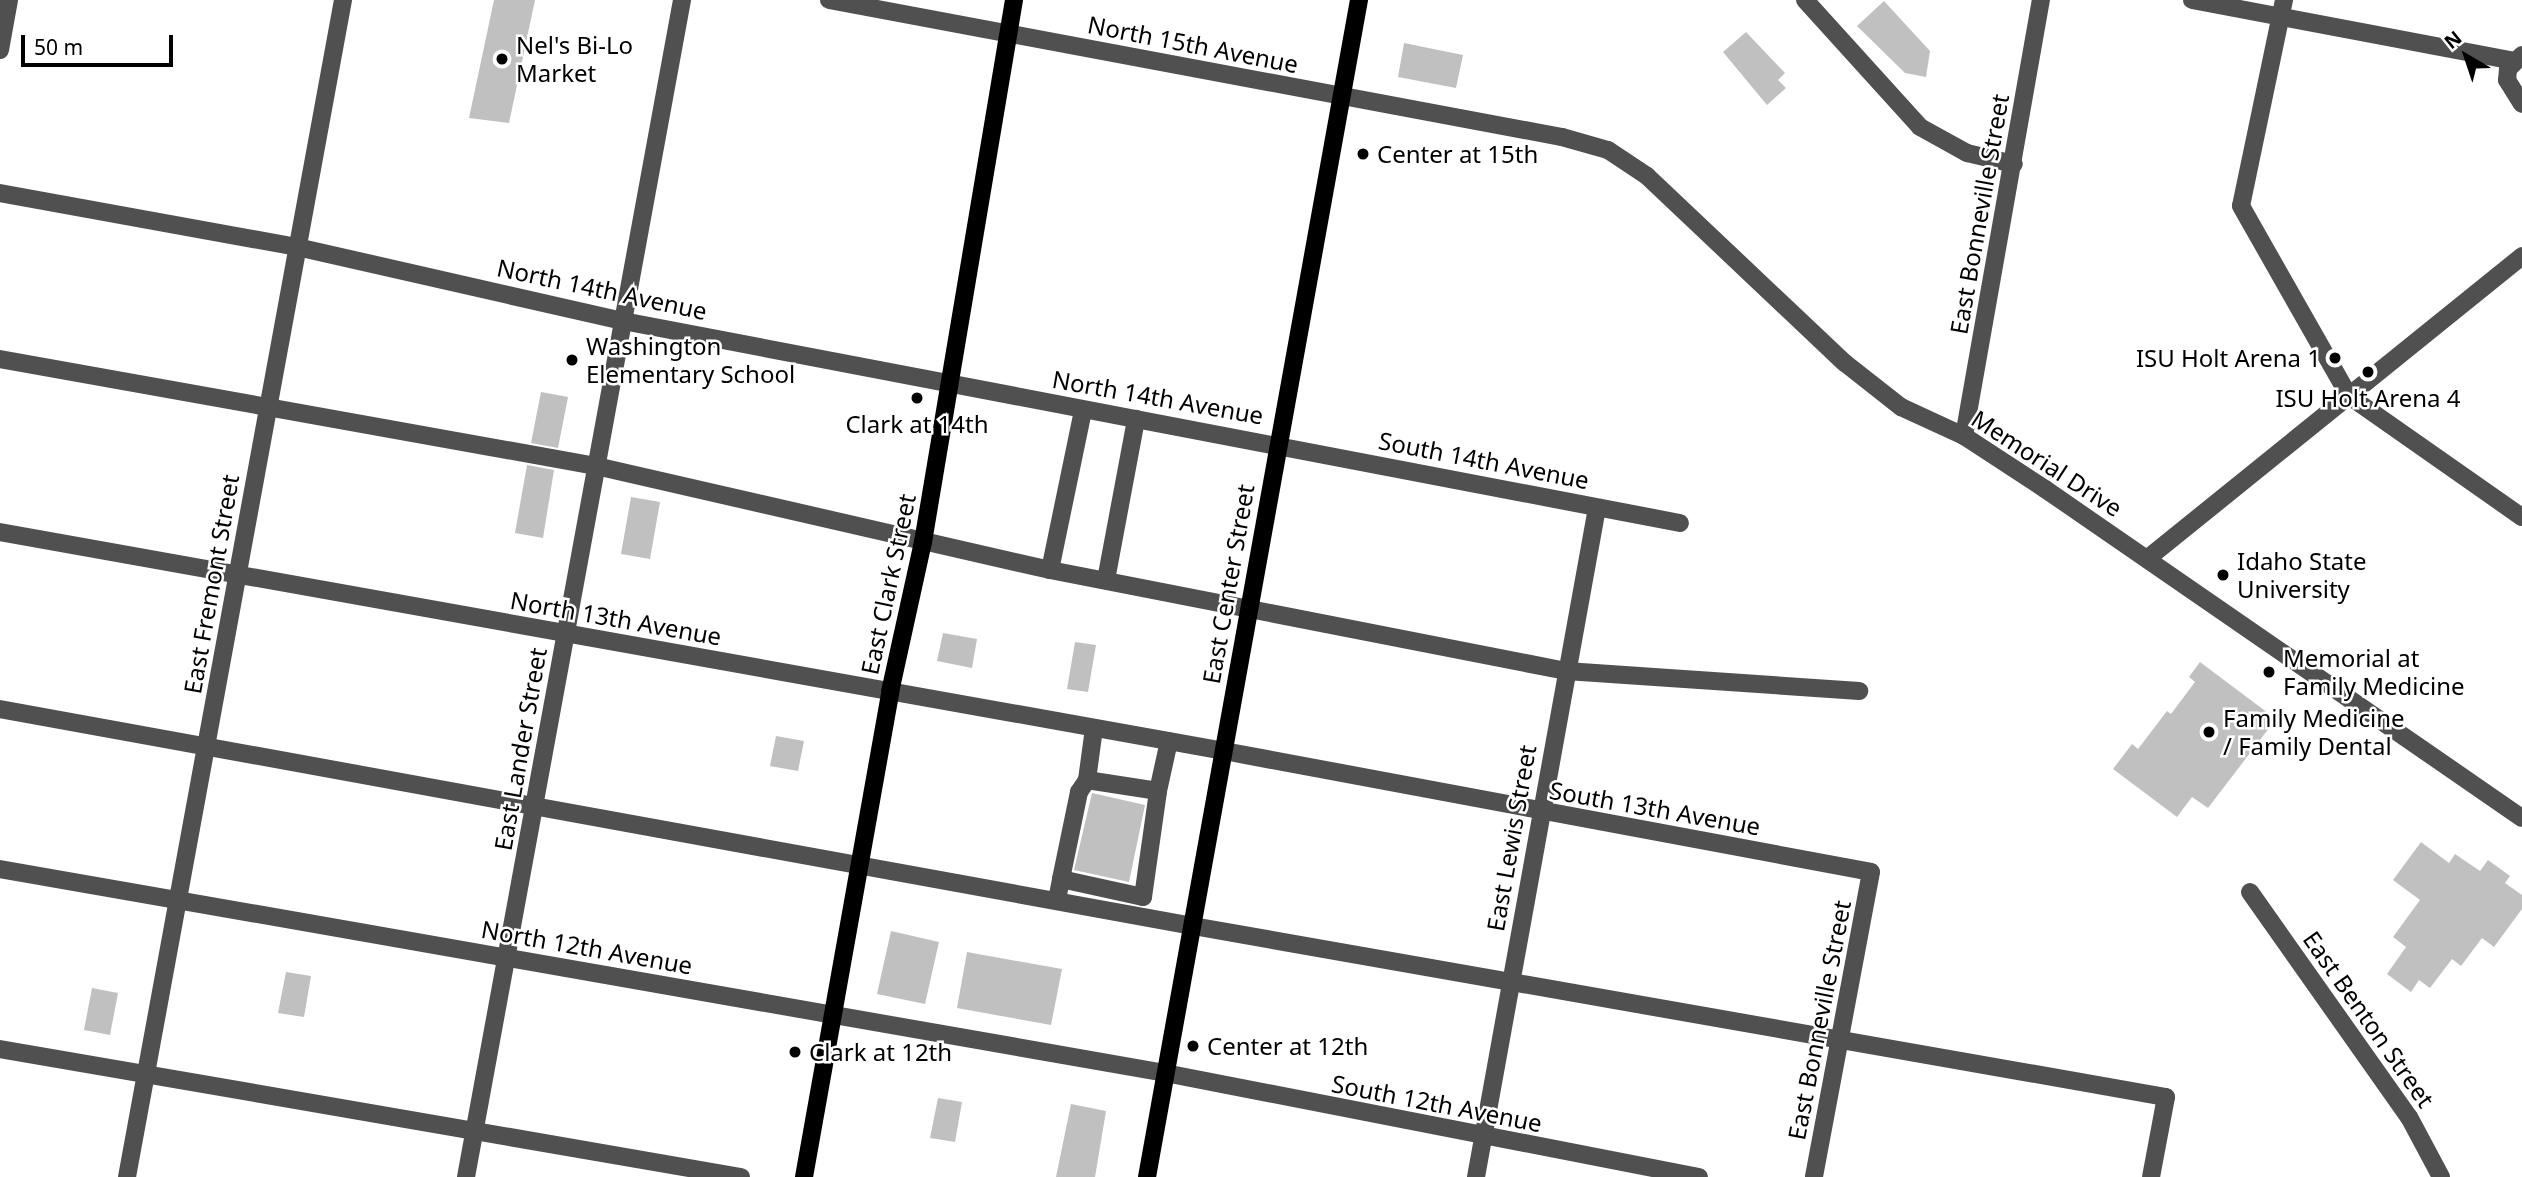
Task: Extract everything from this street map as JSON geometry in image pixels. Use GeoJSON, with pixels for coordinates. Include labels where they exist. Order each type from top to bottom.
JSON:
{"type":"FeatureCollection","features":[{"type":"Feature","properties":{"kind":"main road","name":"East Clark Street"},"geometry":{"type":"LineString","coordinates":[[804,1177],[890,692],[923,542],[1014,0]]}},
{"type":"Feature","properties":{"kind":"main road","name":"East Center Street"},"geometry":{"type":"LineString","coordinates":[[1147,1177],[1359,0]]}},
{"type":"Feature","properties":{"kind":"street"},"geometry":{"type":"LineString","coordinates":[[0,50],[9,0]]}},
{"type":"Feature","properties":{"kind":"street","name":"East Fremont Street"},"geometry":{"type":"LineString","coordinates":[[127,1177],[343,0]]}},
{"type":"Feature","properties":{"kind":"street","name":"East Lander Street"},"geometry":{"type":"LineString","coordinates":[[466,1177],[682,0]]}},
{"type":"Feature","properties":{"kind":"street","name":"North 15th Avenue"},"geometry":{"type":"LineString","coordinates":[[832,0],[1341,98],[1562,137]]}},
{"type":"Feature","properties":{"kind":"street"},"geometry":{"type":"LineString","coordinates":[[1805,0],[1920,127],[1967,153],[2014,164]]}},
{"type":"Feature","properties":{"kind":"street","name":"East Bonneville Street"},"geometry":{"type":"LineString","coordinates":[[1964,436],[2041,0]]}},
{"type":"Feature","properties":{"kind":"street"},"geometry":{"type":"LineString","coordinates":[[2192,0],[2282,8],[2519,58],[2507,80],[2522,104]]}},
{"type":"Feature","properties":{"kind":"street"},"geometry":{"type":"LineString","coordinates":[[2282,8],[2241,205],[2348,396],[2522,517]]}},
{"type":"Feature","properties":{"kind":"street","name":"Memorial Drive"},"geometry":{"type":"LineString","coordinates":[[1562,137],[1608,150],[1647,176],[1845,363],[1901,407],[1964,436],[2148,558],[2519,812]]}},
{"type":"Feature","properties":{"kind":"street","name":"North 14th Avenue"},"geometry":{"type":"LineString","coordinates":[[0,193],[297,247],[623,321],[1083,410],[1278,443]]}},
{"type":"Feature","properties":{"kind":"street"},"geometry":{"type":"LineString","coordinates":[[2148,558],[2522,256]]}},
{"type":"Feature","properties":{"kind":"street"},"geometry":{"type":"LineString","coordinates":[[0,359],[596,466],[1050,570],[1566,671],[1858,691]]}},
{"type":"Feature","properties":{"kind":"street"},"geometry":{"type":"LineString","coordinates":[[1050,570],[1083,410]]}},
{"type":"Feature","properties":{"kind":"street"},"geometry":{"type":"LineString","coordinates":[[1106,580],[1136,419]]}},
{"type":"Feature","properties":{"kind":"street","name":"South 14th Avenue"},"geometry":{"type":"LineString","coordinates":[[1278,443],[1680,523]]}},
{"type":"Feature","properties":{"kind":"street","name":"East Lewis Street"},"geometry":{"type":"LineString","coordinates":[[1476,1177],[1597,508]]}},
{"type":"Feature","properties":{"kind":"street","name":"North 13th Avenue"},"geometry":{"type":"LineString","coordinates":[[0,532],[1224,751]]}},
{"type":"Feature","properties":{"kind":"street"},"geometry":{"type":"LineString","coordinates":[[0,709],[534,808],[2166,1097],[2151,1177]]}},
{"type":"Feature","properties":{"kind":"street"},"geometry":{"type":"LineString","coordinates":[[1057,900],[1079,792],[1087,780],[1094,728]]}},
{"type":"Feature","properties":{"kind":"street"},"geometry":{"type":"LineString","coordinates":[[1061,879],[1143,897],[1158,791],[1169,741]]}},
{"type":"Feature","properties":{"kind":"street","name":"South 13th Avenue"},"geometry":{"type":"LineString","coordinates":[[1224,751],[1871,872]]}},
{"type":"Feature","properties":{"kind":"street"},"geometry":{"type":"LineString","coordinates":[[1087,780],[1158,791]]}},
{"type":"Feature","properties":{"kind":"street","name":"North 12th Avenue"},"geometry":{"type":"LineString","coordinates":[[0,869],[1165,1073]]}},
{"type":"Feature","properties":{"kind":"street","name":"East Bonneville Street"},"geometry":{"type":"LineString","coordinates":[[1814,1177],[1871,872]]}},
{"type":"Feature","properties":{"kind":"street","name":"East Benton Street"},"geometry":{"type":"LineString","coordinates":[[2250,892],[2409,1116],[2441,1177]]}},
{"type":"Feature","properties":{"kind":"street"},"geometry":{"type":"LineString","coordinates":[[0,1049],[145,1077],[741,1177]]}},
{"type":"Feature","properties":{"kind":"street","name":"South 12th Avenue"},"geometry":{"type":"LineString","coordinates":[[1165,1073],[1483,1138],[1699,1177]]}},
{"type":"Feature","properties":{"kind":"building","name":"Nel's Bi-Lo Market"},"geometry":{"type":"Polygon","coordinates":[[[494,0],[535,0],[509,123],[469,118],[494,0]]]}},
{"type":"Feature","properties":{"kind":"building"},"geometry":{"type":"Polygon","coordinates":[[[1884,1],[1930,51],[1926,77],[1905,73],[1857,26],[1884,1]]]}},
{"type":"Feature","properties":{"kind":"building"},"geometry":{"type":"Polygon","coordinates":[[[1746,32],[1785,73],[1778,80],[1786,88],[1767,105],[1723,52],[1746,32]]]}},
{"type":"Feature","properties":{"kind":"building"},"geometry":{"type":"Polygon","coordinates":[[[1404,43],[1463,55],[1456,88],[1398,77],[1404,43]]]}},
{"type":"Feature","properties":{"kind":"building"},"geometry":{"type":"Polygon","coordinates":[[[541,392],[568,397],[558,448],[531,443],[541,392]]]}},
{"type":"Feature","properties":{"kind":"building"},"geometry":{"type":"Polygon","coordinates":[[[527,465],[554,470],[543,538],[515,533],[527,465]]]}},
{"type":"Feature","properties":{"kind":"building"},"geometry":{"type":"Polygon","coordinates":[[[631,497],[660,502],[650,559],[621,554],[631,497]]]}},
{"type":"Feature","properties":{"kind":"building"},"geometry":{"type":"Polygon","coordinates":[[[943,633],[977,639],[972,668],[937,661],[943,633]]]}},
{"type":"Feature","properties":{"kind":"building"},"geometry":{"type":"Polygon","coordinates":[[[1075,642],[1096,645],[1088,692],[1067,689],[1075,642]]]}},
{"type":"Feature","properties":{"kind":"building","name":"Family Medicine / Family Dental"},"geometry":{"type":"Polygon","coordinates":[[[2200,662],[2276,719],[2208,808],[2192,797],[2177,817],[2113,769],[2132,744],[2138,749],[2167,711],[2171,714],[2195,682],[2189,677],[2200,662]]]}},
{"type":"Feature","properties":{"kind":"building"},"geometry":{"type":"Polygon","coordinates":[[[776,736],[804,741],[798,771],[770,766],[776,736]]]}},
{"type":"Feature","properties":{"kind":"building"},"geometry":{"type":"Polygon","coordinates":[[[1092,793],[1145,805],[1129,882],[1074,870],[1092,793]]]}},
{"type":"Feature","properties":{"kind":"building"},"geometry":{"type":"Polygon","coordinates":[[[2421,842],[2449,863],[2455,854],[2480,871],[2488,860],[2510,876],[2505,883],[2522,895],[2522,909],[2494,947],[2482,938],[2461,966],[2452,959],[2430,988],[2419,980],[2411,992],[2387,974],[2406,947],[2393,937],[2420,900],[2393,880],[2421,842]]]}},
{"type":"Feature","properties":{"kind":"building"},"geometry":{"type":"Polygon","coordinates":[[[891,931],[939,942],[925,1004],[877,994],[891,931]]]}},
{"type":"Feature","properties":{"kind":"building"},"geometry":{"type":"Polygon","coordinates":[[[967,952],[1062,969],[1051,1025],[957,1008],[967,952]]]}},
{"type":"Feature","properties":{"kind":"building"},"geometry":{"type":"Polygon","coordinates":[[[286,972],[311,976],[304,1017],[278,1013],[286,972]]]}},
{"type":"Feature","properties":{"kind":"building"},"geometry":{"type":"Polygon","coordinates":[[[92,988],[118,993],[110,1035],[84,1030],[92,988]]]}},
{"type":"Feature","properties":{"kind":"building"},"geometry":{"type":"Polygon","coordinates":[[[938,1098],[962,1102],[955,1142],[930,1138],[938,1098]]]}},
{"type":"Feature","properties":{"kind":"building"},"geometry":{"type":"Polygon","coordinates":[[[1071,1104],[1106,1111],[1095,1177],[1056,1177],[1071,1104]]]}},
{"type":"Feature","properties":{"kind":"place","name":"Nel's Bi-Lo Market"},"geometry":{"type":"Point","coordinates":[502,59]}},
{"type":"Feature","properties":{"kind":"place","name":"Center at 15th"},"geometry":{"type":"Point","coordinates":[1363,154]}},
{"type":"Feature","properties":{"kind":"place","name":"ISU Holt Arena 1"},"geometry":{"type":"Point","coordinates":[2335,358]}},
{"type":"Feature","properties":{"kind":"place","name":"Washington Elementary School"},"geometry":{"type":"Point","coordinates":[572,360]}},
{"type":"Feature","properties":{"kind":"place","name":"ISU Holt Arena 4"},"geometry":{"type":"Point","coordinates":[2368,372]}},
{"type":"Feature","properties":{"kind":"place","name":"Clark at 14th"},"geometry":{"type":"Point","coordinates":[917,398]}},
{"type":"Feature","properties":{"kind":"place","name":"Idaho State University"},"geometry":{"type":"Point","coordinates":[2223,575]}},
{"type":"Feature","properties":{"kind":"place","name":"Memorial at Family Medicine"},"geometry":{"type":"Point","coordinates":[2269,672]}},
{"type":"Feature","properties":{"kind":"place","name":"Family Medicine / Family Dental"},"geometry":{"type":"Point","coordinates":[2209,732]}},
{"type":"Feature","properties":{"kind":"place","name":"Center at 12th"},"geometry":{"type":"Point","coordinates":[1193,1046]}},
{"type":"Feature","properties":{"kind":"place","name":"Clark at 12th"},"geometry":{"type":"Point","coordinates":[795,1052]}}]}
